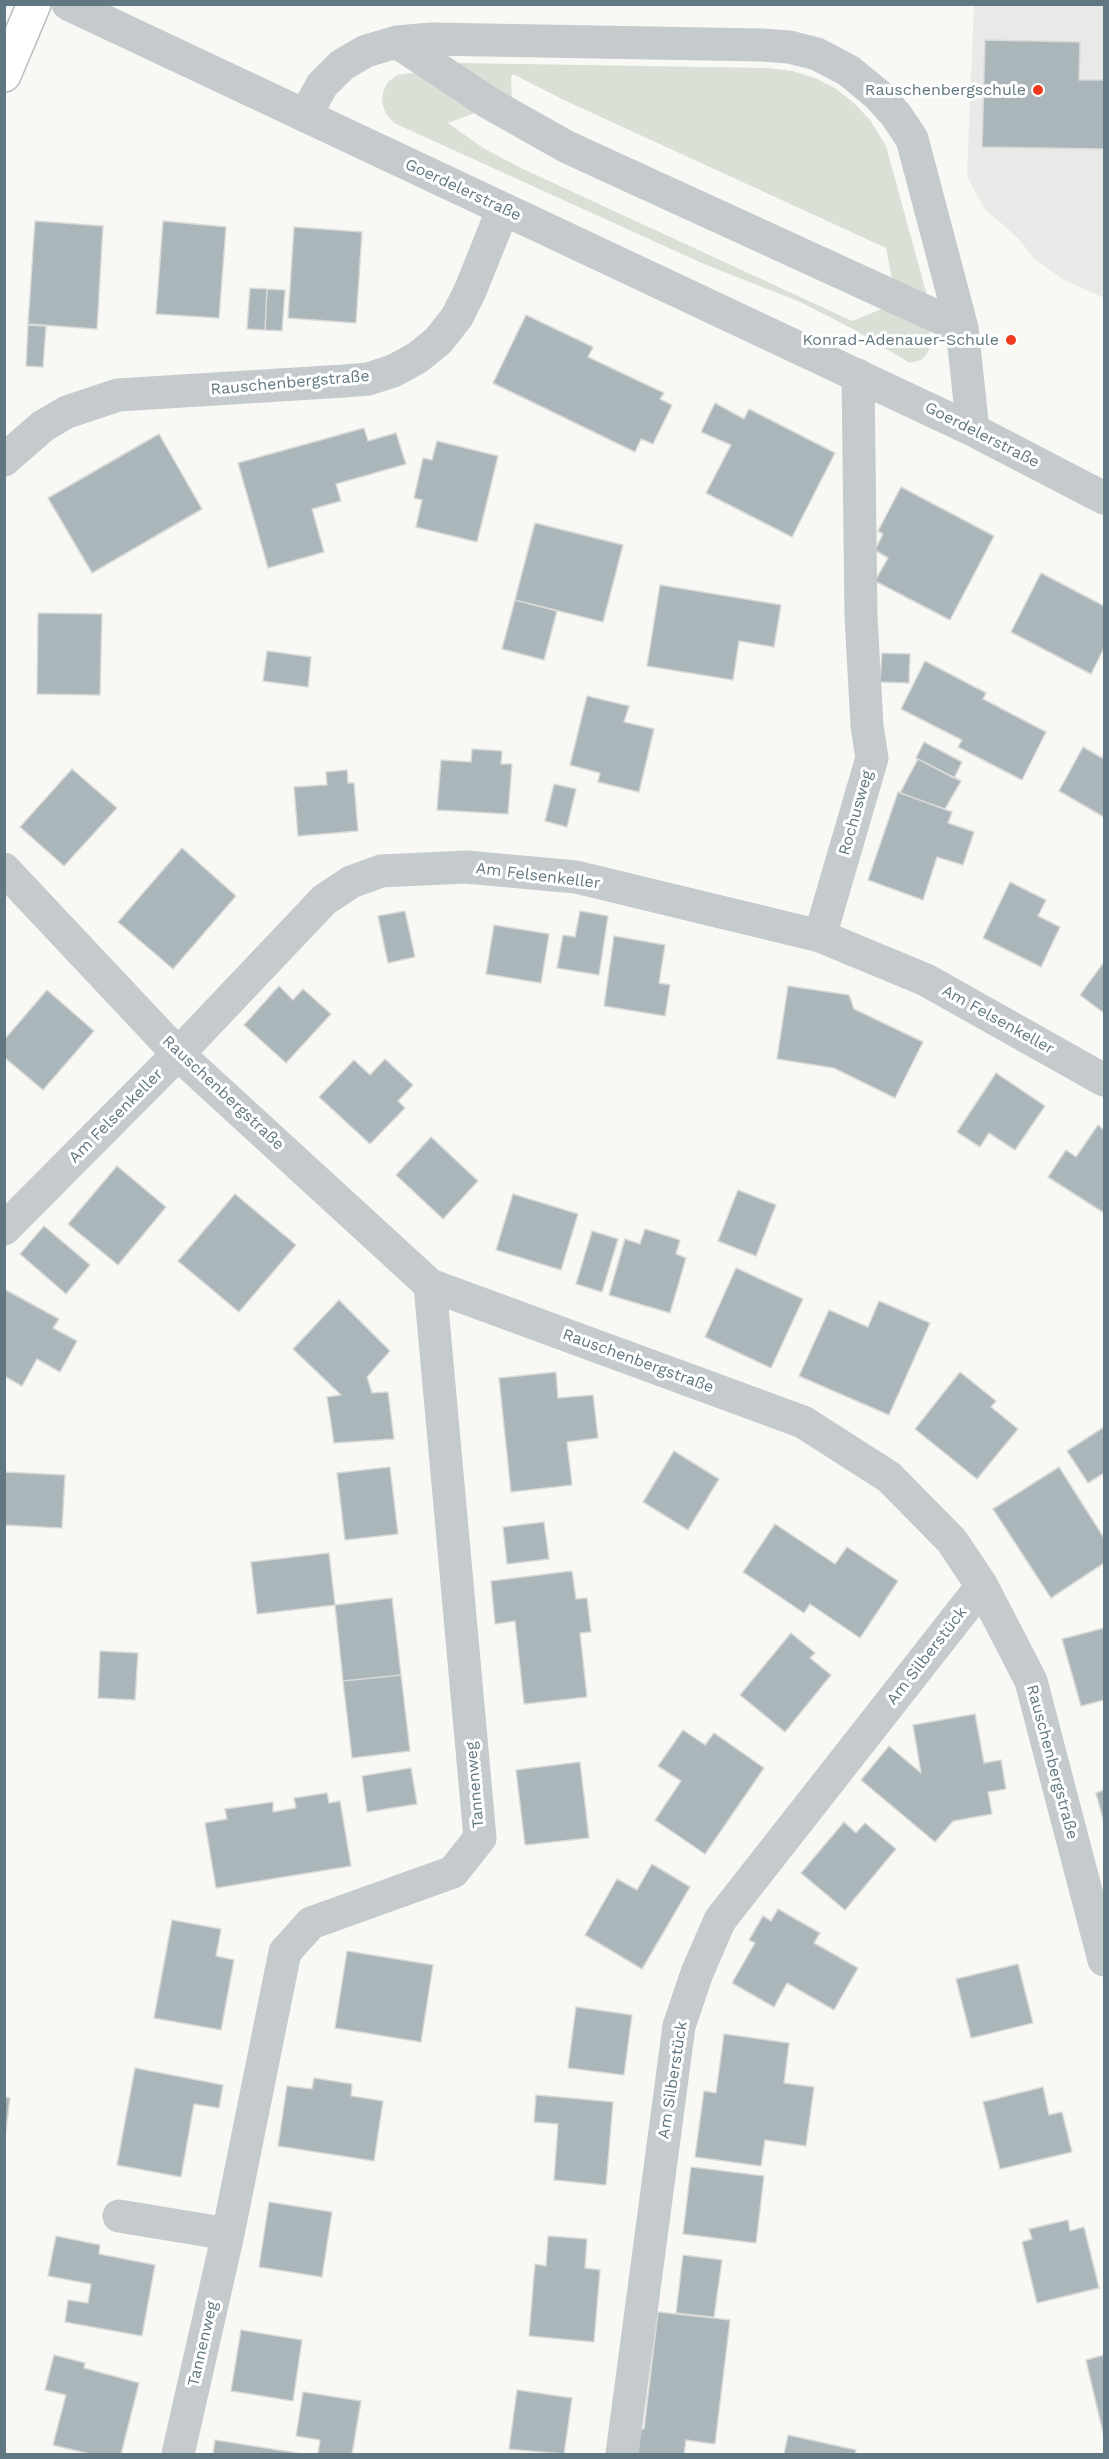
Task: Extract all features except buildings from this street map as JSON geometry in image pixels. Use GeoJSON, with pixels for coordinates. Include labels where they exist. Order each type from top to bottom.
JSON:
{"type":"FeatureCollection","features":[{"type":"Feature","properties":{"kind":"main road"},"geometry":{"type":"LineString","coordinates":[[4,75],[34,4]]}},
{"type":"Feature","properties":{"kind":"street","name":"Goerdelerstraße"},"geometry":{"type":"LineString","coordinates":[[68,4],[858,375],[973,430],[1104,498]]}},
{"type":"Feature","properties":{"kind":"street"},"geometry":{"type":"LineString","coordinates":[[304,116],[322,85],[342,65],[366,51],[398,42],[431,39],[762,45],[789,47],[817,54],[849,71],[878,95],[896,115],[912,140],[962,328],[973,430]]}},
{"type":"Feature","properties":{"kind":"street"},"geometry":{"type":"LineString","coordinates":[[398,42],[489,103],[567,147],[962,328]]}},
{"type":"Feature","properties":{"kind":"street","name":"Rauschenbergstraße"},"geometry":{"type":"LineString","coordinates":[[4,460],[43,426],[67,412],[118,395],[368,379],[393,371],[417,358],[438,341],[457,317],[503,209]]}},
{"type":"Feature","properties":{"kind":"street","name":"Rochusweg"},"geometry":{"type":"LineString","coordinates":[[820,936],[872,758],[867,726],[861,616],[858,375]]}},
{"type":"Feature","properties":{"kind":"street","name":"Am Felsenkeller"},"geometry":{"type":"LineString","coordinates":[[4,1229],[178,1054],[324,900],[351,882],[381,871],[466,867],[576,877],[820,936],[926,980],[1104,1080]]}},
{"type":"Feature","properties":{"kind":"street","name":"Rauschenbergstraße"},"geometry":{"type":"LineString","coordinates":[[4,869],[178,1054],[430,1285],[803,1422],[889,1477],[952,1541],[982,1586],[1031,1682],[1104,1960]]}},
{"type":"Feature","properties":{"kind":"street","name":"Tannenweg"},"geometry":{"type":"LineString","coordinates":[[178,2454],[228,2234],[285,1952],[311,1923],[453,1872],[480,1838],[430,1285]]}},
{"type":"Feature","properties":{"kind":"street","name":"Am Silberstück"},"geometry":{"type":"LineString","coordinates":[[622,2454],[680,2026],[697,1973],[720,1920],[982,1586]]}},
{"type":"Feature","properties":{"kind":"street"},"geometry":{"type":"LineString","coordinates":[[119,2216],[228,2234]]}},
{"type":"Feature","properties":{"kind":"shaded area","name":"Rauschenbergschule"},"geometry":{"type":"Polygon","coordinates":[[[974,5],[1104,5],[1104,298],[1064,280],[1034,259],[1019,239],[984,208],[967,176],[974,5]]]}},
{"type":"Feature","properties":{"kind":"shaded area"},"geometry":{"type":"Polygon","coordinates":[[[460,63],[766,68],[793,71],[815,78],[835,88],[854,103],[870,120],[886,146],[925,295],[893,284],[886,248],[564,100],[513,74],[511,77],[512,103],[456,66],[460,63]]]}},
{"type":"Feature","properties":{"kind":"shaded area"},"geometry":{"type":"Polygon","coordinates":[[[412,73],[421,75],[475,113],[448,123],[483,148],[521,168],[852,321],[889,306],[929,329],[931,344],[927,354],[921,360],[910,363],[851,328],[800,302],[704,264],[394,123],[386,114],[382,103],[383,92],[388,82],[397,75],[412,73]]]}},
{"type":"Feature","properties":{"kind":"place","name":"Rauschenbergschule"},"geometry":{"type":"Point","coordinates":[1038,90]}},
{"type":"Feature","properties":{"kind":"place","name":"Konrad-Adenauer-Schule"},"geometry":{"type":"Point","coordinates":[1011,340]}}]}
